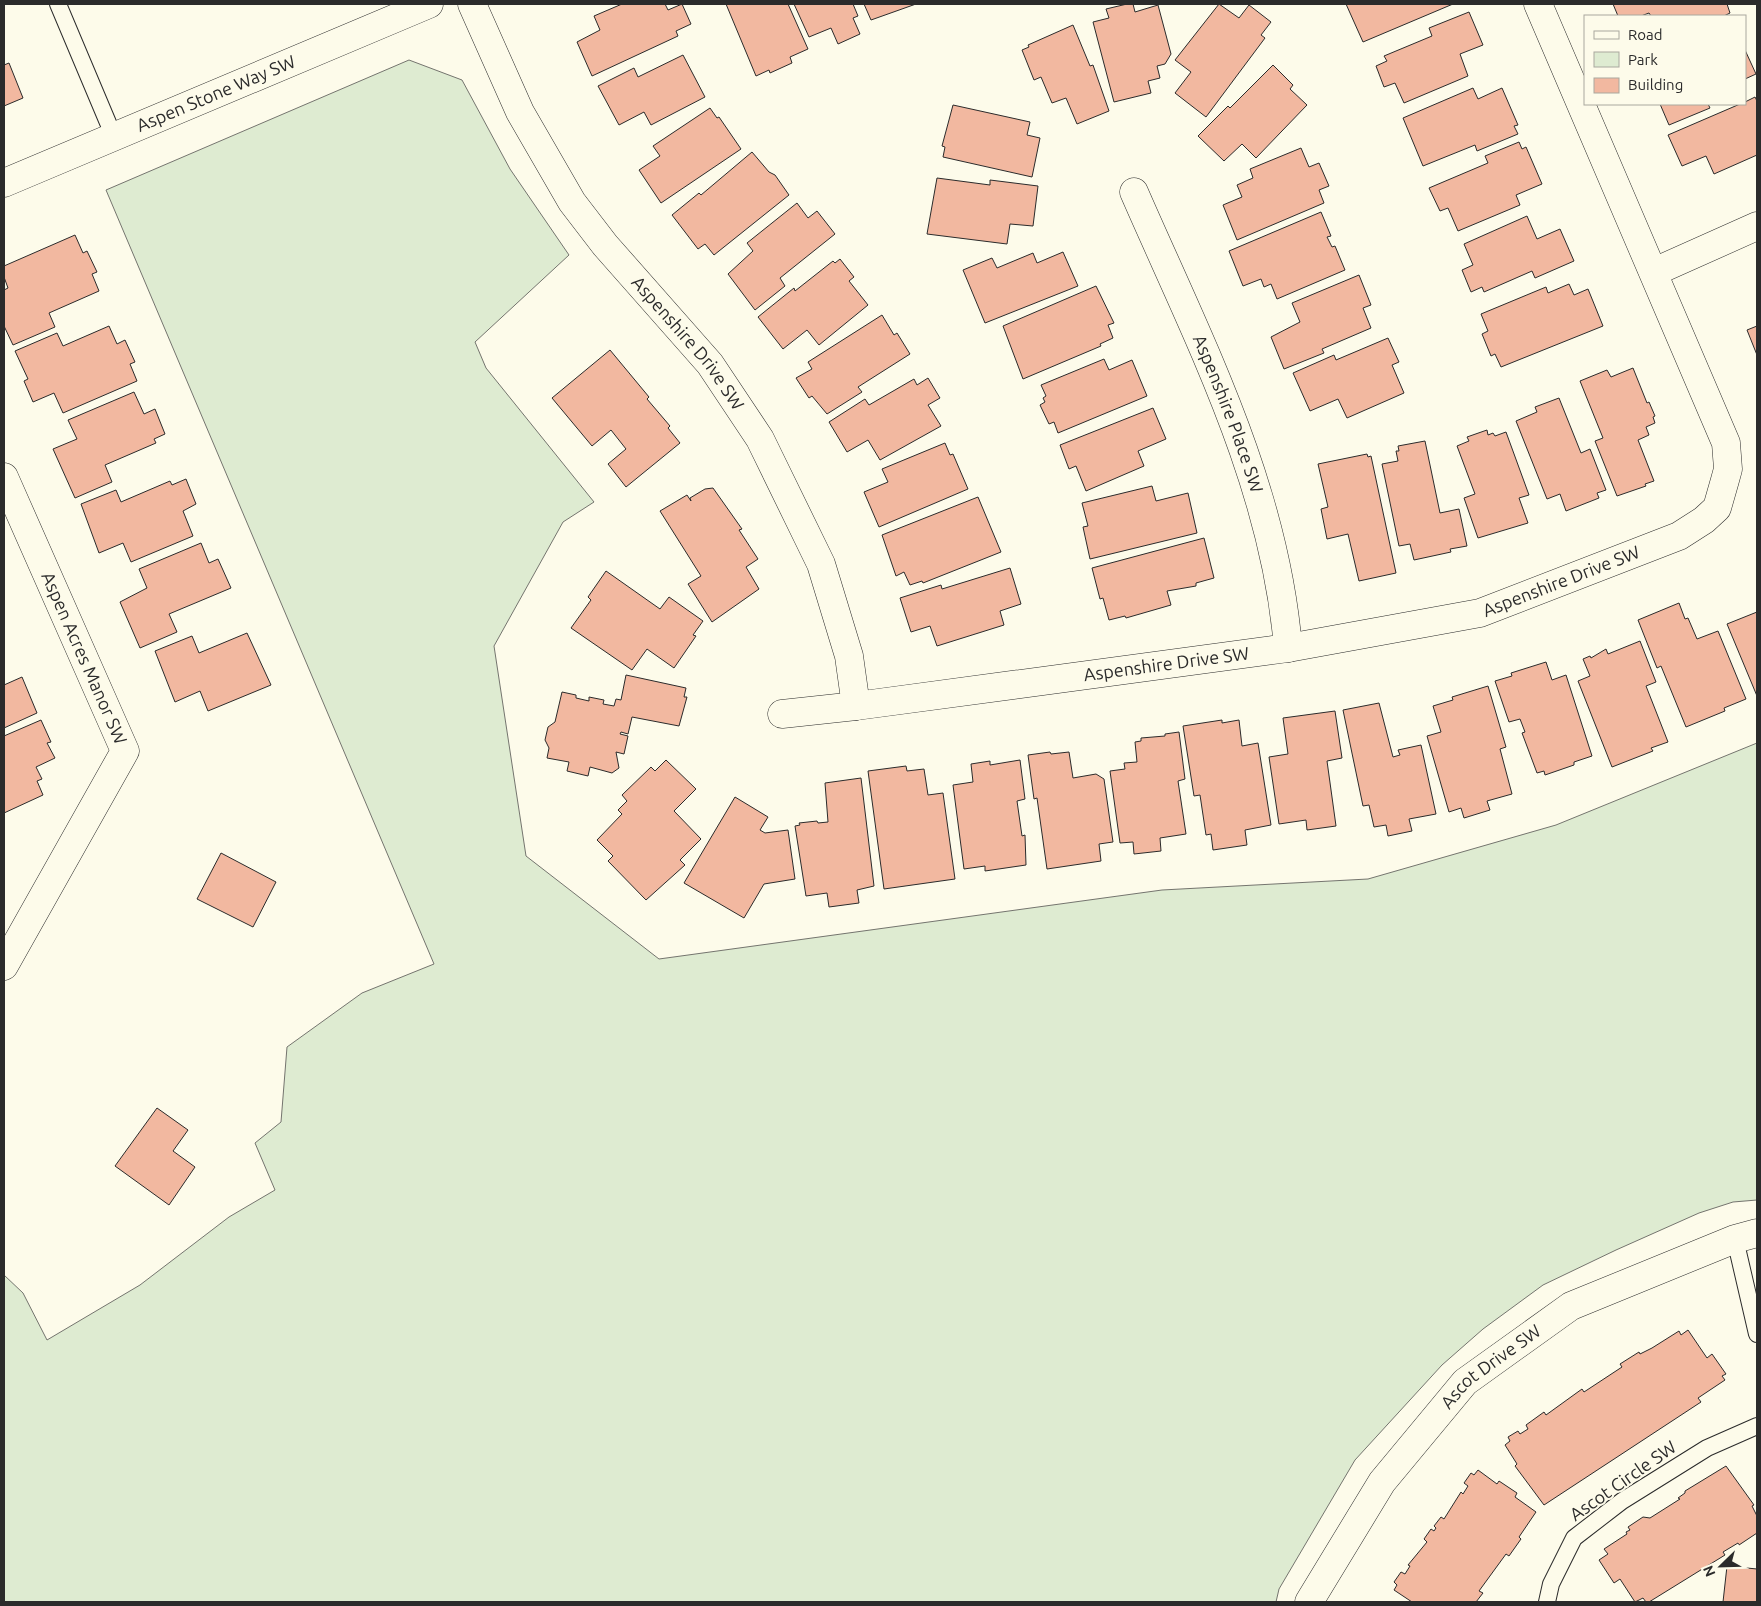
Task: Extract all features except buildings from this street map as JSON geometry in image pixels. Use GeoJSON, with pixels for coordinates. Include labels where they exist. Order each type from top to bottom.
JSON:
{"type":"FeatureCollection","features":[{"type":"Feature","properties":{"kind":"street","name":"Aspen Stone Way SW"},"geometry":{"type":"LineString","coordinates":[[4,183],[429,4]]}},
{"type":"Feature","properties":{"kind":"street","name":"Aspenshire Drive SW"},"geometry":{"type":"LineString","coordinates":[[472,4],[520,112],[572,202],[605,245],[710,364],[760,438],[821,564],[849,656],[856,706]]}},
{"type":"Feature","properties":{"kind":"street","name":"Aspenshire Drive SW"},"geometry":{"type":"LineString","coordinates":[[782,714],[856,706],[1288,648],[1480,613],[1679,536],[1717,508],[1728,468],[1726,443],[1538,4]]}},
{"type":"Feature","properties":{"kind":"street","name":"Aspenshire Place SW"},"geometry":{"type":"LineString","coordinates":[[1134,192],[1239,435],[1259,492],[1285,609],[1288,648]]}},
{"type":"Feature","properties":{"kind":"street"},"geometry":{"type":"LineString","coordinates":[[1654,272],[1757,226]]}},
{"type":"Feature","properties":{"kind":"street","name":"Aspen Acres Manor SW"},"geometry":{"type":"LineString","coordinates":[[4,477],[125,751],[4,966]]}},
{"type":"Feature","properties":{"kind":"street","name":"Ascot Drive SW"},"geometry":{"type":"LineString","coordinates":[[1309,1602],[1382,1482],[1465,1382],[1570,1306],[1746,1236]]}},
{"type":"Feature","properties":{"kind":"lane"},"geometry":{"type":"LineString","coordinates":[[58,4],[114,137]]}},
{"type":"Feature","properties":{"kind":"lane"},"geometry":{"type":"LineString","coordinates":[[1746,1236],[1757,1334]]}},
{"type":"Feature","properties":{"kind":"lane","name":"Ascot Circle SW"},"geometry":{"type":"LineString","coordinates":[[1547,1602],[1551,1584],[1574,1538],[1622,1501],[1699,1453],[1757,1426]]}},
{"type":"Feature","properties":{"kind":"green space"},"geometry":{"type":"Polygon","coordinates":[[[409,60],[462,80],[510,169],[569,255],[475,342],[486,368],[594,502],[563,522],[494,646],[526,856],[659,959],[1162,890],[1368,879],[1556,825],[1757,743],[1757,1200],[1733,1202],[1699,1213],[1616,1250],[1543,1285],[1483,1329],[1442,1365],[1355,1460],[1279,1589],[1276,1602],[4,1602],[4,1275],[23,1293],[47,1340],[140,1285],[229,1217],[275,1190],[255,1143],[281,1122],[287,1047],[362,993],[434,964],[106,190],[409,60]]]}}]}
